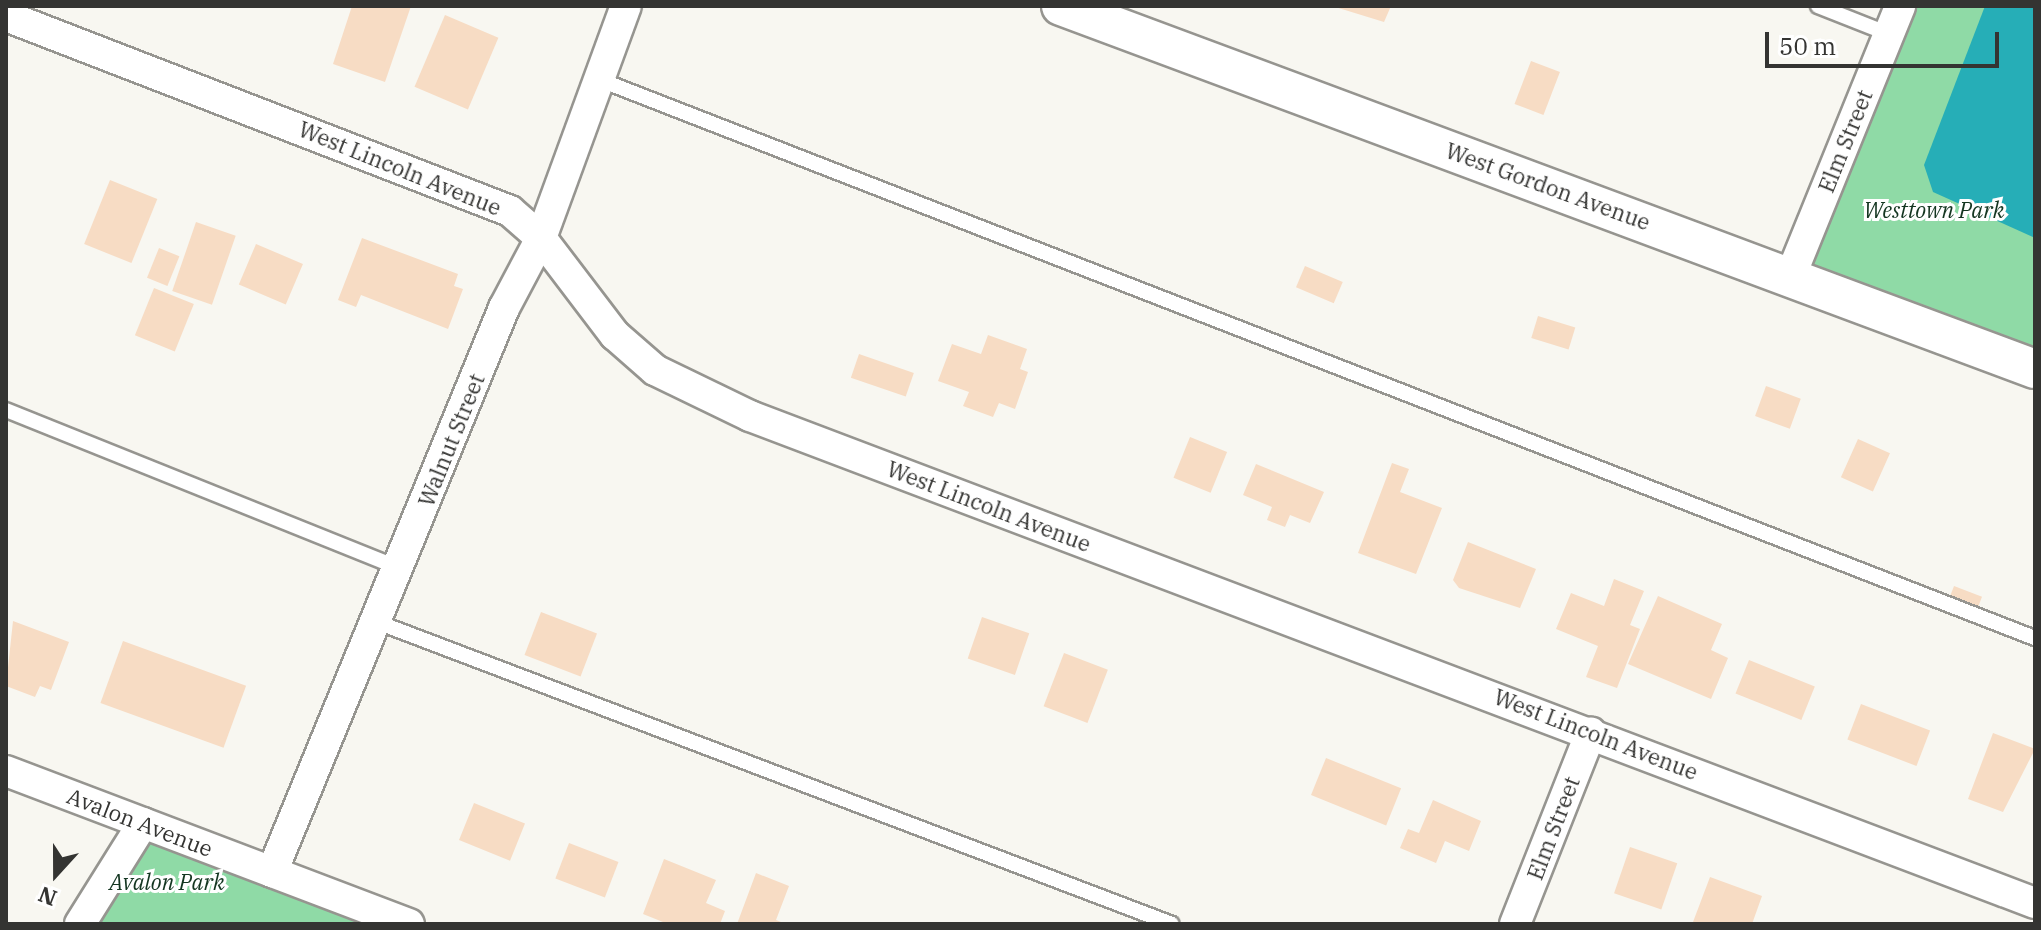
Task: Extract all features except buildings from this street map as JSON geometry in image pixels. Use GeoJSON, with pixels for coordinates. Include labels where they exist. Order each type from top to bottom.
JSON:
{"type":"FeatureCollection","features":[{"type":"Feature","properties":{"kind":"street","name":"Walnut Street"},"geometry":{"type":"LineString","coordinates":[[272,872],[504,308],[541,238],[626,6]]}},
{"type":"Feature","properties":{"kind":"street","name":"West Gordon Avenue"},"geometry":{"type":"LineString","coordinates":[[1061,6],[1791,275],[2035,369]]}},
{"type":"Feature","properties":{"kind":"street","name":"West Lincoln Avenue"},"geometry":{"type":"LineString","coordinates":[[6,16],[510,211],[541,238],[615,335],[655,370],[750,416],[1591,732],[2035,903]]}},
{"type":"Feature","properties":{"kind":"street","name":"Elm Street"},"geometry":{"type":"LineString","coordinates":[[1791,275],[1894,20]]}},
{"type":"Feature","properties":{"kind":"street","name":"Elm Street"},"geometry":{"type":"LineString","coordinates":[[1515,924],[1591,732]]}},
{"type":"Feature","properties":{"kind":"street","name":"Avalon Avenue"},"geometry":{"type":"LineString","coordinates":[[6,771],[409,924]]}},
{"type":"Feature","properties":{"kind":"street"},"geometry":{"type":"LineString","coordinates":[[80,924],[143,823]]}},
{"type":"Feature","properties":{"kind":"lane"},"geometry":{"type":"LineString","coordinates":[[1818,6],[1894,20]]}},
{"type":"Feature","properties":{"kind":"lane"},"geometry":{"type":"LineString","coordinates":[[598,79],[2035,638]]}},
{"type":"Feature","properties":{"kind":"lane"},"geometry":{"type":"LineString","coordinates":[[6,410],[399,569]]}},
{"type":"Feature","properties":{"kind":"lane"},"geometry":{"type":"LineString","coordinates":[[377,622],[1172,924]]}},
{"type":"Feature","properties":{"kind":"green space","name":"Westtown Park"},"geometry":{"type":"Polygon","coordinates":[[[1908,6],[2035,6],[2035,359],[1801,272],[1908,6]]]}},
{"type":"Feature","properties":{"kind":"green space","name":"Avalon Park"},"geometry":{"type":"Polygon","coordinates":[[[145,829],[396,924],[89,924],[145,829]]]}},
{"type":"Feature","properties":{"kind":"water"},"geometry":{"type":"Polygon","coordinates":[[[1985,6],[2035,6],[2035,238],[1933,192],[1924,165],[1985,6]]]}}]}
